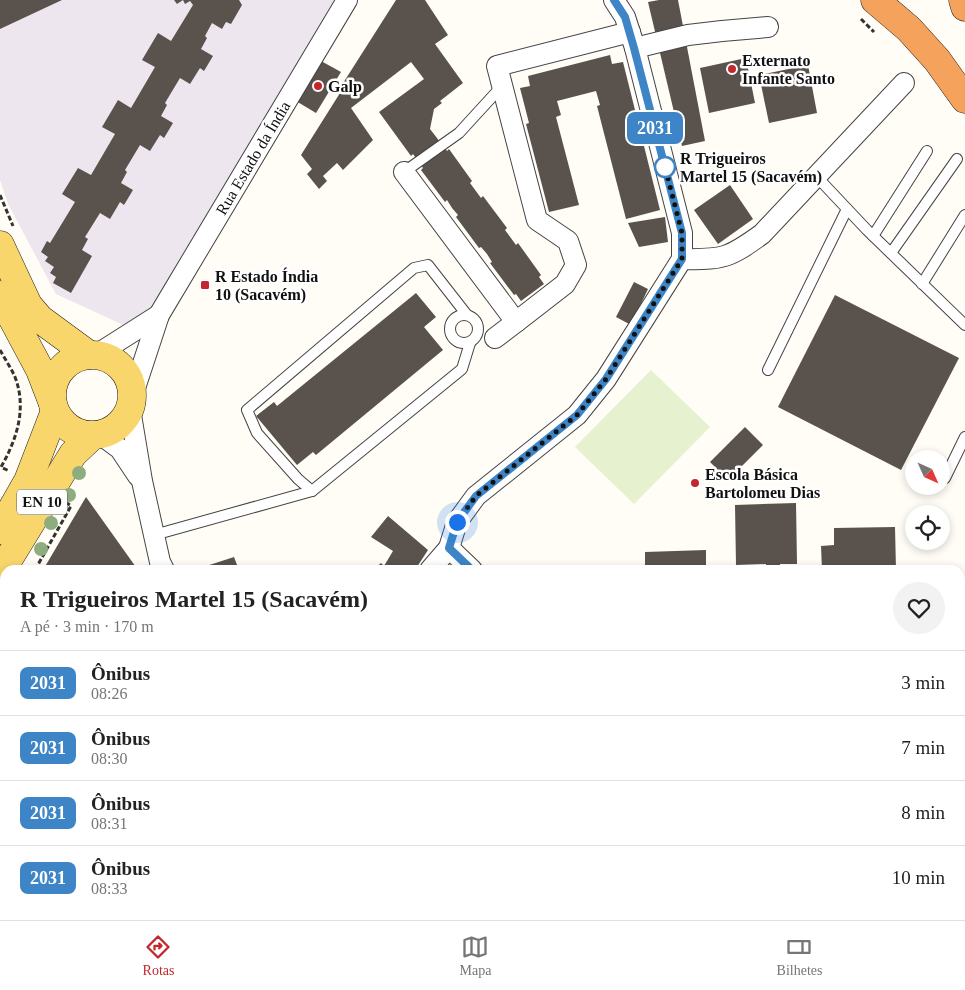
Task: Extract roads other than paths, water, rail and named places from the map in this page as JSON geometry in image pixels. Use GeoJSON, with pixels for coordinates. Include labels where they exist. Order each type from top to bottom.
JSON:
{"type":"FeatureCollection","features":[{"type":"Feature","properties":{"kind":"highway"},"geometry":{"type":"LineString","coordinates":[[963,0],[965,7]]}},
{"type":"Feature","properties":{"kind":"highway"},"geometry":{"type":"LineString","coordinates":[[869,7],[909,29],[937,60],[965,99]]}},
{"type":"Feature","properties":{"kind":"main road"},"geometry":{"type":"LineString","coordinates":[[0,246],[28,305],[40,319],[92,355],[107,357],[117,363],[126,372],[131,383],[132,402]]}},
{"type":"Feature","properties":{"kind":"main road"},"geometry":{"type":"LineString","coordinates":[[0,296],[40,370],[53,406],[63,424],[76,433],[96,435]]}},
{"type":"Feature","properties":{"kind":"main road","name":"EN 10"},"geometry":{"type":"LineString","coordinates":[[0,530],[28,481],[53,406],[52,390],[54,380],[68,362],[78,357],[92,355]]}},
{"type":"Feature","properties":{"kind":"main road","name":"EN 10"},"geometry":{"type":"LineString","coordinates":[[5,565],[73,454],[96,435],[114,430],[124,421],[132,402]]}},
{"type":"Feature","properties":{"kind":"street","name":"Rua Estado da Índia"},"geometry":{"type":"LineString","coordinates":[[132,402],[159,315],[347,0]]}},
{"type":"Feature","properties":{"kind":"street"},"geometry":{"type":"LineString","coordinates":[[434,565],[449,548],[457,522],[476,496],[577,415],[606,379],[682,259],[682,233],[632,40],[621,10],[614,0]]}},
{"type":"Feature","properties":{"kind":"street"},"geometry":{"type":"LineString","coordinates":[[495,338],[565,284],[576,265],[568,241],[537,220],[497,66],[632,40],[768,28]]}},
{"type":"Feature","properties":{"kind":"street"},"geometry":{"type":"LineString","coordinates":[[682,259],[723,258],[739,251],[762,234],[904,83]]}},
{"type":"Feature","properties":{"kind":"street"},"geometry":{"type":"LineString","coordinates":[[404,172],[516,322]]}},
{"type":"Feature","properties":{"kind":"street","name":"Rua Estado da Índia"},"geometry":{"type":"LineString","coordinates":[[92,355],[159,315]]}},
{"type":"Feature","properties":{"kind":"street"},"geometry":{"type":"LineString","coordinates":[[132,402],[142,481],[162,565]]}},
{"type":"Feature","properties":{"kind":"street"},"geometry":{"type":"LineString","coordinates":[[96,435],[120,449],[142,481]]}},
{"type":"Feature","properties":{"kind":"street"},"geometry":{"type":"LineString","coordinates":[[449,548],[467,565]]}},
{"type":"Feature","properties":{"kind":"lane"},"geometry":{"type":"LineString","coordinates":[[404,172],[459,133],[502,86]]}},
{"type":"Feature","properties":{"kind":"lane"},"geometry":{"type":"LineString","coordinates":[[872,236],[927,152]]}},
{"type":"Feature","properties":{"kind":"lane"},"geometry":{"type":"LineString","coordinates":[[891,253],[957,159]]}},
{"type":"Feature","properties":{"kind":"lane"},"geometry":{"type":"LineString","coordinates":[[817,177],[872,236],[965,325]]}},
{"type":"Feature","properties":{"kind":"lane"},"geometry":{"type":"LineString","coordinates":[[768,370],[847,209]]}},
{"type":"Feature","properties":{"kind":"lane"},"geometry":{"type":"LineString","coordinates":[[922,284],[965,215]]}},
{"type":"Feature","properties":{"kind":"lane"},"geometry":{"type":"LineString","coordinates":[[154,535],[312,491],[462,369],[470,342],[476,336],[478,328],[475,320],[467,315],[428,265],[414,268],[247,410],[257,433],[298,479],[312,491]]}},
{"type":"Feature","properties":{"kind":"lane"},"geometry":{"type":"LineString","coordinates":[[467,315],[458,316],[454,319],[451,322],[449,331],[450,336],[457,342],[461,344],[470,342]]}},
{"type":"Feature","properties":{"kind":"lane"},"geometry":{"type":"LineString","coordinates":[[950,468],[965,437]]}},
{"type":"Feature","properties":{"kind":"place","name":"Externato Infante Santo"},"geometry":{"type":"Point","coordinates":[732,69]}},
{"type":"Feature","properties":{"kind":"place","name":"Galp"},"geometry":{"type":"Point","coordinates":[318,86]}},
{"type":"Feature","properties":{"kind":"place","name":"R Trigueiros Martel 15 (Sacavém)"},"geometry":{"type":"Point","coordinates":[665,167]}},
{"type":"Feature","properties":{"kind":"place","name":"R Estado Índia 10 (Sacavém)"},"geometry":{"type":"Point","coordinates":[205,285]}},
{"type":"Feature","properties":{"kind":"place","name":"Escola Básica Bartolomeu Dias"},"geometry":{"type":"Point","coordinates":[695,483]}}]}
